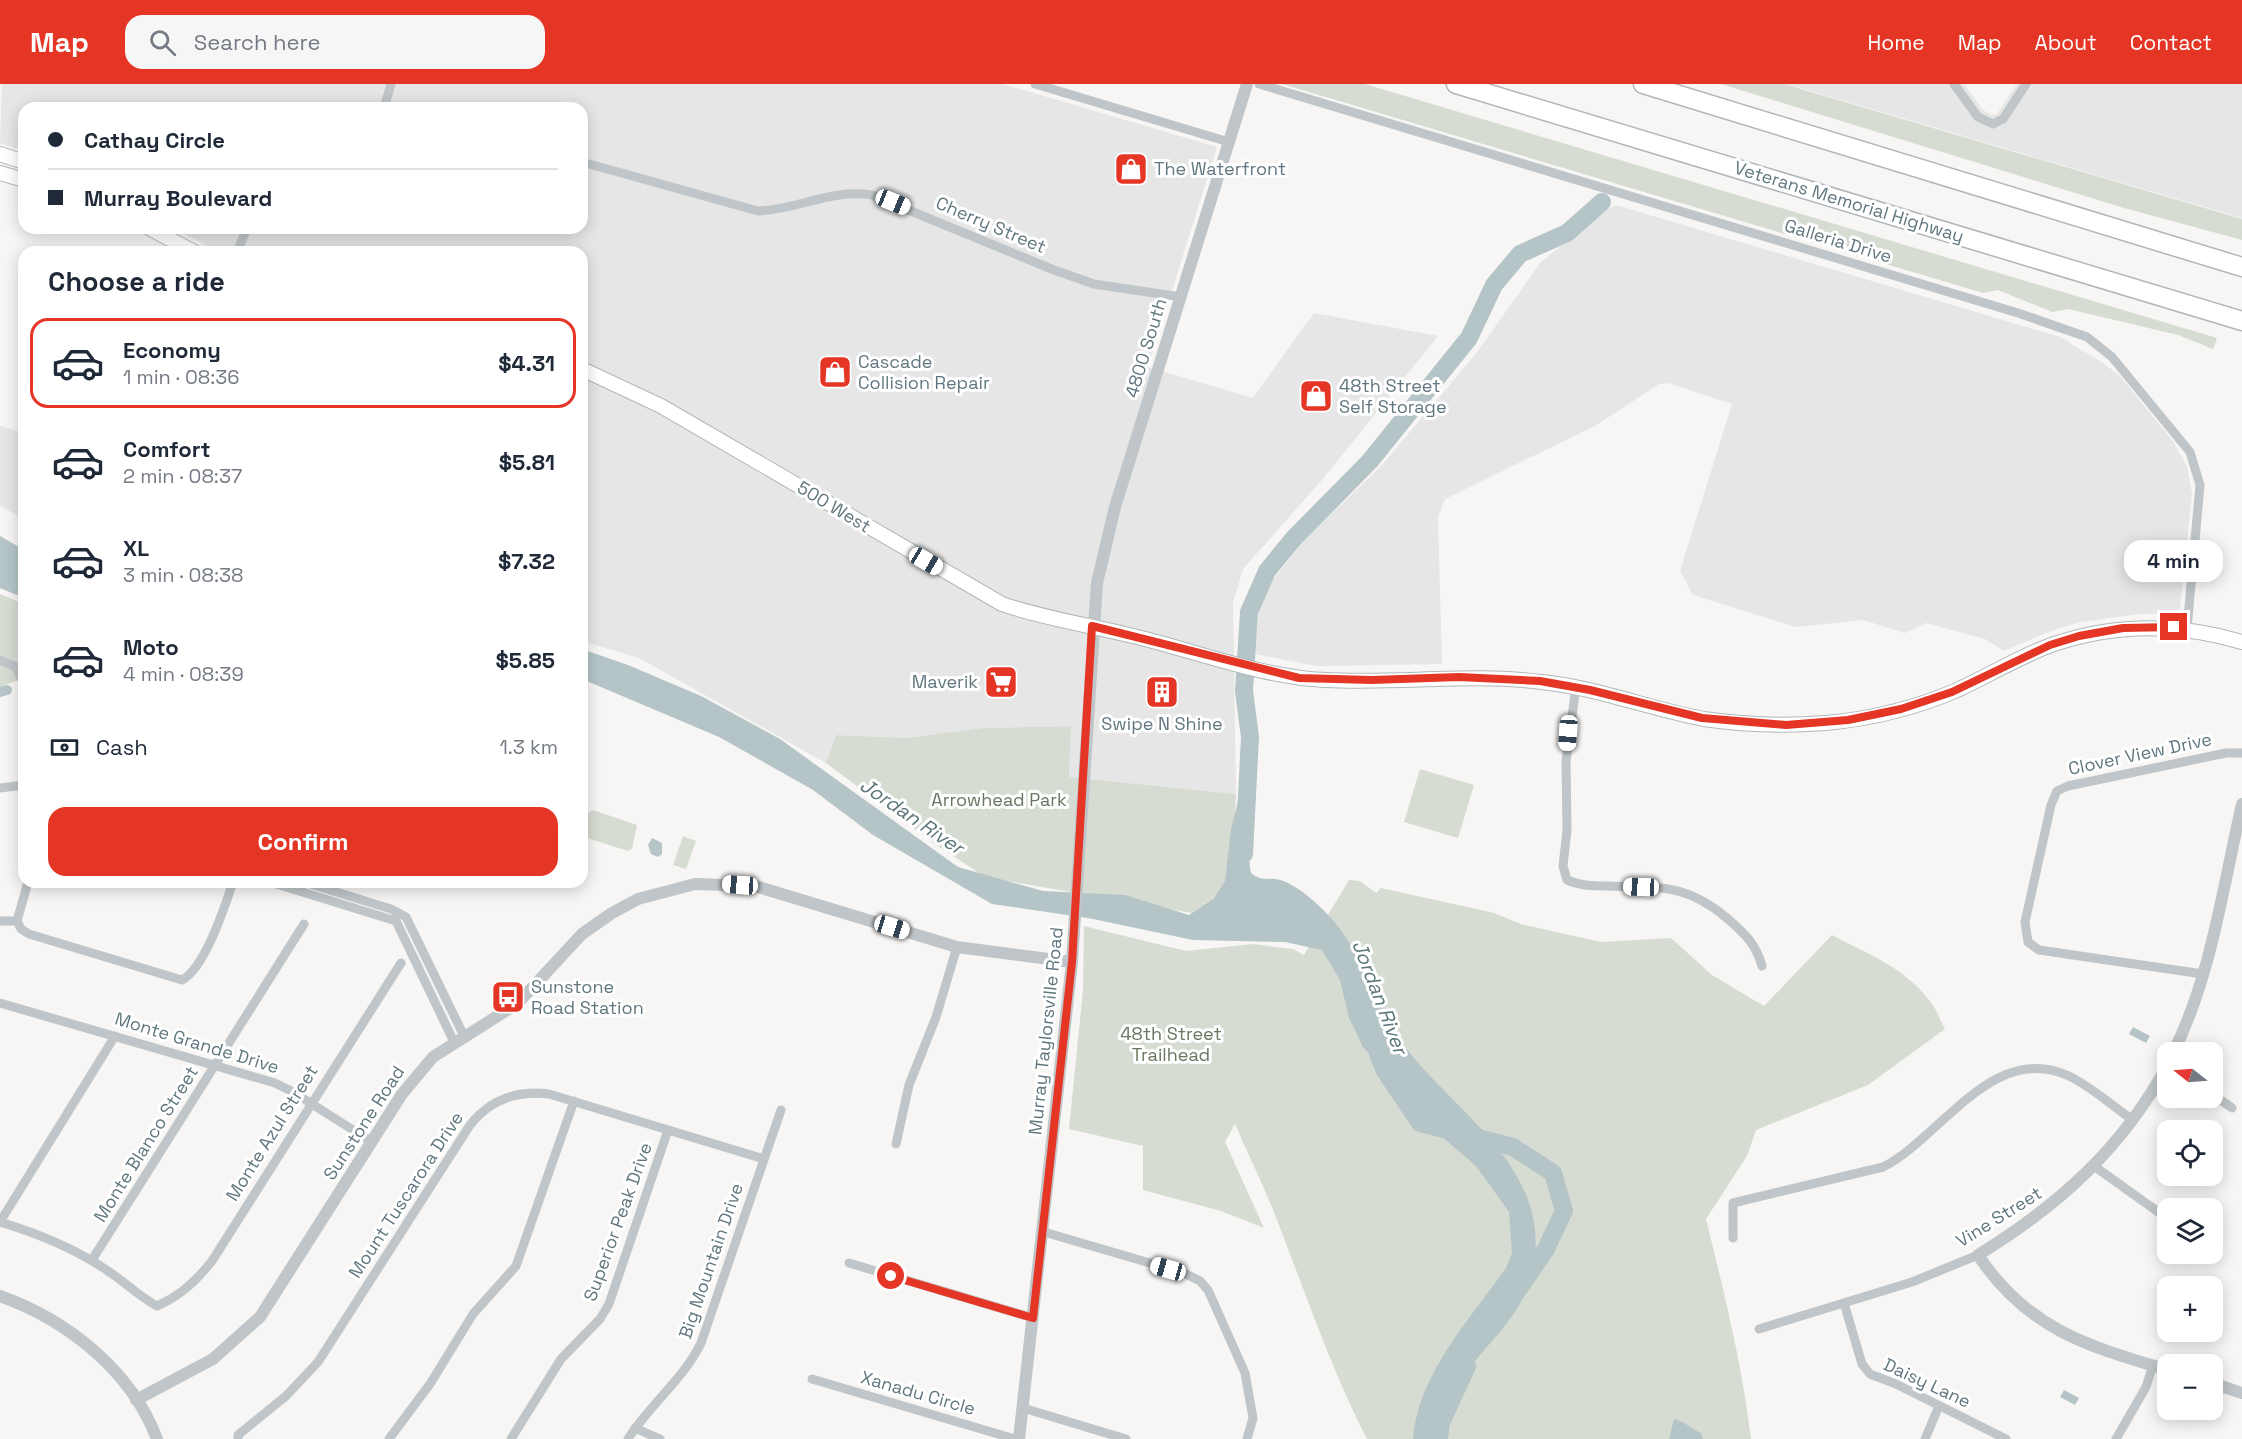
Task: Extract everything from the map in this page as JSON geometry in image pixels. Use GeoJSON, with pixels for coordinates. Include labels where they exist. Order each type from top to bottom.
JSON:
{"type":"FeatureCollection","features":[{"type":"Feature","properties":{"kind":"highway","name":"Veterans Memorial Highway"},"geometry":{"type":"LineString","coordinates":[[1456,84],[2242,321]]}},
{"type":"Feature","properties":{"kind":"highway"},"geometry":{"type":"LineString","coordinates":[[1643,84],[2242,267]]}},
{"type":"Feature","properties":{"kind":"main road"},"geometry":{"type":"LineString","coordinates":[[0,154],[18,160]]}},
{"type":"Feature","properties":{"kind":"main road"},"geometry":{"type":"LineString","coordinates":[[0,173],[18,178]]}},
{"type":"Feature","properties":{"kind":"main road"},"geometry":{"type":"LineString","coordinates":[[160,234],[183,246]]}},
{"type":"Feature","properties":{"kind":"main road","name":"500 West"},"geometry":{"type":"LineString","coordinates":[[588,372],[661,406],[1002,604],[1046,617],[1092,626],[1299,678],[1327,680],[1459,677],[1540,681],[1576,687],[1718,721],[1786,725],[1824,723],[1901,709],[1952,692],[2050,645],[2079,636],[2142,627],[2187,628],[2242,642]]}},
{"type":"Feature","properties":{"kind":"street"},"geometry":{"type":"LineString","coordinates":[[386,102],[391,84]]}},
{"type":"Feature","properties":{"kind":"street"},"geometry":{"type":"LineString","coordinates":[[1035,84],[1229,142]]}},
{"type":"Feature","properties":{"kind":"street","name":"4800 South"},"geometry":{"type":"LineString","coordinates":[[1092,626],[1097,583],[1115,507],[1247,84]]}},
{"type":"Feature","properties":{"kind":"street","name":"Galleria Drive"},"geometry":{"type":"LineString","coordinates":[[1259,84],[2008,309],[2087,338],[2112,357],[2190,452],[2196,469],[2200,485],[2187,628]]}},
{"type":"Feature","properties":{"kind":"street"},"geometry":{"type":"LineString","coordinates":[[1954,84],[1978,117],[1984,122],[1993,124],[2003,118],[2026,84]]}},
{"type":"Feature","properties":{"kind":"street","name":"Cherry Street"},"geometry":{"type":"LineString","coordinates":[[588,164],[758,211],[780,211],[832,195],[850,193],[872,195],[1085,281],[1128,290],[1181,297]]}},
{"type":"Feature","properties":{"kind":"street","name":"Murray Taylorsville Road"},"geometry":{"type":"LineString","coordinates":[[1017,1439],[1023,1408],[1044,1232],[1076,923],[1092,626]]}},
{"type":"Feature","properties":{"kind":"street"},"geometry":{"type":"LineString","coordinates":[[0,660],[16,667],[18,671]]}},
{"type":"Feature","properties":{"kind":"street"},"geometry":{"type":"LineString","coordinates":[[1576,687],[1566,761],[1567,830],[1563,866],[1567,880],[1586,885],[1676,889],[1691,894],[1711,904],[1750,939],[1762,966]]}},
{"type":"Feature","properties":{"kind":"street","name":"Clover View Drive"},"geometry":{"type":"LineString","coordinates":[[2202,974],[2039,950],[2028,942],[2025,922],[2051,805],[2057,791],[2068,786],[2226,753],[2242,753]]}},
{"type":"Feature","properties":{"kind":"street"},"geometry":{"type":"LineString","coordinates":[[0,788],[18,786]]}},
{"type":"Feature","properties":{"kind":"street"},"geometry":{"type":"LineString","coordinates":[[2178,1042],[2189,1017],[2202,974],[2242,804]]}},
{"type":"Feature","properties":{"kind":"street","name":"Sunstone Road"},"geometry":{"type":"LineString","coordinates":[[136,1400],[197,1370],[248,1330],[271,1301],[414,1077],[433,1057],[518,1003],[582,934],[612,913],[643,897],[695,884],[755,886],[957,947],[1072,962]]}},
{"type":"Feature","properties":{"kind":"street"},"geometry":{"type":"LineString","coordinates":[[16,921],[26,888]]}},
{"type":"Feature","properties":{"kind":"street"},"geometry":{"type":"LineString","coordinates":[[0,921],[16,921],[29,934],[182,980],[190,973],[211,940],[223,915],[231,888]]}},
{"type":"Feature","properties":{"kind":"street"},"geometry":{"type":"LineString","coordinates":[[289,888],[396,921],[459,1039]]}},
{"type":"Feature","properties":{"kind":"street"},"geometry":{"type":"LineString","coordinates":[[323,888],[391,909],[406,917],[459,1039]]}},
{"type":"Feature","properties":{"kind":"street","name":"Monte Blanco Street"},"geometry":{"type":"LineString","coordinates":[[92,1260],[304,924]]}},
{"type":"Feature","properties":{"kind":"street"},"geometry":{"type":"LineString","coordinates":[[896,1144],[909,1084],[936,1017],[957,947]]}},
{"type":"Feature","properties":{"kind":"street","name":"Monte Azul Street"},"geometry":{"type":"LineString","coordinates":[[92,1260],[157,1306],[183,1292],[212,1261],[401,963]]}},
{"type":"Feature","properties":{"kind":"street","name":"Monte Grande Drive"},"geometry":{"type":"LineString","coordinates":[[0,1003],[275,1083],[372,1142]]}},
{"type":"Feature","properties":{"kind":"street"},"geometry":{"type":"LineString","coordinates":[[92,1260],[46,1237],[0,1222],[115,1036]]}},
{"type":"Feature","properties":{"kind":"street"},"geometry":{"type":"LineString","coordinates":[[1733,1238],[1733,1203],[1883,1167],[1900,1157],[1983,1087],[1996,1078],[2016,1070],[2038,1068],[2070,1077],[2133,1120]]}},
{"type":"Feature","properties":{"kind":"street","name":"Vine Street"},"geometry":{"type":"LineString","coordinates":[[1759,1329],[1928,1276],[1978,1255],[2042,1214],[2094,1167],[2157,1088]]}},
{"type":"Feature","properties":{"kind":"street","name":"Mount Tuscarora Drive"},"geometry":{"type":"LineString","coordinates":[[238,1439],[238,1435],[286,1396],[318,1362],[476,1117],[492,1104],[519,1094],[549,1094],[764,1159]]}},
{"type":"Feature","properties":{"kind":"street"},"geometry":{"type":"LineString","coordinates":[[389,1439],[430,1384],[473,1314],[516,1266],[574,1101]]}},
{"type":"Feature","properties":{"kind":"street"},"geometry":{"type":"LineString","coordinates":[[2223,1102],[2232,1108]]}},
{"type":"Feature","properties":{"kind":"street","name":"Big Mountain Drive"},"geometry":{"type":"LineString","coordinates":[[628,1439],[685,1370],[701,1343],[781,1110]]}},
{"type":"Feature","properties":{"kind":"street","name":"Superior Peak Drive"},"geometry":{"type":"LineString","coordinates":[[511,1439],[561,1359],[600,1319],[609,1304],[669,1130]]}},
{"type":"Feature","properties":{"kind":"street"},"geometry":{"type":"LineString","coordinates":[[2094,1167],[2157,1211]]}},
{"type":"Feature","properties":{"kind":"street"},"geometry":{"type":"LineString","coordinates":[[1044,1232],[1184,1274],[1200,1281],[1217,1307],[1245,1373],[1253,1418],[1247,1439]]}},
{"type":"Feature","properties":{"kind":"street"},"geometry":{"type":"LineString","coordinates":[[1978,1255],[2015,1301],[2045,1324],[2091,1346],[2157,1366]]}},
{"type":"Feature","properties":{"kind":"street"},"geometry":{"type":"LineString","coordinates":[[849,1263],[1033,1318]]}},
{"type":"Feature","properties":{"kind":"street"},"geometry":{"type":"LineString","coordinates":[[0,1296],[39,1312],[83,1341],[103,1359],[136,1400],[157,1439]]}},
{"type":"Feature","properties":{"kind":"street","name":"Daisy Lane"},"geometry":{"type":"LineString","coordinates":[[1844,1303],[1865,1370],[1875,1377],[2006,1439]]}},
{"type":"Feature","properties":{"kind":"street"},"geometry":{"type":"LineString","coordinates":[[2116,1439],[2146,1387],[2153,1365]]}},
{"type":"Feature","properties":{"kind":"street","name":"Xanadu Circle"},"geometry":{"type":"LineString","coordinates":[[812,1379],[1017,1439]]}},
{"type":"Feature","properties":{"kind":"street"},"geometry":{"type":"LineString","coordinates":[[2223,1387],[2242,1393]]}},
{"type":"Feature","properties":{"kind":"street"},"geometry":{"type":"LineString","coordinates":[[1925,1439],[1939,1406]]}},
{"type":"Feature","properties":{"kind":"street"},"geometry":{"type":"LineString","coordinates":[[1023,1408],[1126,1439]]}},
{"type":"Feature","properties":{"kind":"street"},"geometry":{"type":"LineString","coordinates":[[635,1428],[660,1439]]}},
{"type":"Feature","properties":{"kind":"shaded area"},"geometry":{"type":"Polygon","coordinates":[[[2,84],[1003,84],[1217,147],[1148,367],[1253,398],[1314,313],[1438,336],[1322,480],[1243,569],[1233,603],[1236,794],[1069,777],[1071,726],[982,728],[906,738],[836,735],[826,763],[639,658],[588,643],[588,246],[208,246],[184,234],[588,234],[588,102],[18,102],[18,149],[0,143],[2,84]]]}},
{"type":"Feature","properties":{"kind":"shaded area"},"geometry":{"type":"Polygon","coordinates":[[[1770,84],[1964,84],[1983,110],[1992,115],[1997,114],[2017,84],[2242,84],[2242,218],[1797,87],[1770,84]]]}},
{"type":"Feature","properties":{"kind":"shaded area"},"geometry":{"type":"Polygon","coordinates":[[[1616,205],[2060,337],[2103,363],[2119,375],[2173,441],[2187,466],[2192,494],[2180,608],[2173,613],[2139,614],[2080,622],[2051,631],[2004,651],[1985,639],[1926,623],[1905,633],[1863,620],[1796,627],[1693,595],[1680,571],[1732,404],[1668,383],[1659,384],[1595,426],[1445,499],[1438,517],[1442,664],[1317,666],[1255,654],[1260,597],[1304,540],[1382,465],[1478,351],[1541,262],[1603,212],[1616,205]]]}},
{"type":"Feature","properties":{"kind":"shaded area"},"geometry":{"type":"Polygon","coordinates":[[[0,426],[18,431],[18,516],[0,506],[0,426]]]}},
{"type":"Feature","properties":{"kind":"shaded area"},"geometry":{"type":"Polygon","coordinates":[[[0,536],[18,546],[18,596],[0,588],[0,536]]]}},
{"type":"Feature","properties":{"kind":"shaded area"},"geometry":{"type":"Polygon","coordinates":[[[588,651],[628,665],[701,696],[780,739],[958,867],[1043,891],[1125,895],[1189,915],[1214,898],[1225,881],[1231,829],[1239,797],[1251,873],[1258,877],[1280,880],[1294,886],[1331,918],[1351,946],[1382,1010],[1400,1040],[1420,1065],[1490,1138],[1510,1164],[1525,1192],[1534,1223],[1535,1257],[1531,1278],[1514,1314],[1477,1358],[1454,1391],[1438,1439],[1413,1439],[1417,1415],[1435,1370],[1448,1348],[1506,1268],[1512,1253],[1509,1212],[1476,1166],[1440,1135],[1363,1047],[1349,1018],[1340,980],[1322,950],[1285,942],[1193,940],[1088,918],[992,904],[873,835],[813,790],[719,737],[588,682],[588,651]]]}},
{"type":"Feature","properties":{"kind":"shaded area"},"geometry":{"type":"Polygon","coordinates":[[[652,838],[662,843],[662,854],[658,857],[651,854],[648,845],[652,838]]]}},
{"type":"Feature","properties":{"kind":"shaded area"},"geometry":{"type":"Polygon","coordinates":[[[2133,1027],[2150,1036],[2146,1043],[2129,1034],[2133,1027]]]}},
{"type":"Feature","properties":{"kind":"shaded area"},"geometry":{"type":"Polygon","coordinates":[[[2064,1390],[2079,1398],[2075,1405],[2060,1397],[2064,1390]]]}},
{"type":"Feature","properties":{"kind":"shaded area"},"geometry":{"type":"Polygon","coordinates":[[[1674,1419],[1701,1433],[1703,1439],[1669,1439],[1674,1419]]]}},
{"type":"Feature","properties":{"kind":"green space"},"geometry":{"type":"Polygon","coordinates":[[[1282,84],[1365,84],[2217,338],[2213,349],[2178,335],[2068,309],[2052,312],[1998,290],[1983,293],[1282,84]]]}},
{"type":"Feature","properties":{"kind":"green space"},"geometry":{"type":"Polygon","coordinates":[[[1721,84],[1784,84],[2242,219],[2242,240],[2124,208],[1721,84]]]}},
{"type":"Feature","properties":{"kind":"green space"},"geometry":{"type":"Polygon","coordinates":[[[0,594],[18,602],[18,680],[0,687],[0,594]]]}},
{"type":"Feature","properties":{"kind":"green space","name":"Arrowhead Park"},"geometry":{"type":"Polygon","coordinates":[[[1071,726],[1069,777],[1236,794],[1232,866],[1220,893],[1192,913],[985,877],[932,842],[826,763],[836,735],[906,738],[982,728],[1071,726]]]}},
{"type":"Feature","properties":{"kind":"green space"},"geometry":{"type":"Polygon","coordinates":[[[1420,769],[1474,785],[1458,838],[1404,822],[1420,769]]]}},
{"type":"Feature","properties":{"kind":"green space"},"geometry":{"type":"Polygon","coordinates":[[[593,810],[637,825],[632,849],[628,851],[588,838],[588,813],[593,810]]]}},
{"type":"Feature","properties":{"kind":"green space"},"geometry":{"type":"Polygon","coordinates":[[[683,836],[696,841],[686,869],[673,865],[683,836]]]}},
{"type":"Feature","properties":{"kind":"green space","name":"48th Street Trailhead"},"geometry":{"type":"Polygon","coordinates":[[[1349,880],[1360,881],[1376,893],[1381,888],[1494,913],[1521,924],[1601,942],[1671,938],[1712,975],[1764,1006],[1832,935],[1897,970],[1909,979],[1931,1003],[1945,1029],[1868,1085],[1756,1130],[1747,1156],[1706,1219],[1738,1356],[1751,1439],[1367,1439],[1330,1357],[1270,1203],[1235,1124],[1225,1142],[1264,1228],[1221,1211],[1143,1190],[1143,1146],[1069,1129],[1083,990],[1084,926],[1186,951],[1253,944],[1293,949],[1304,955],[1349,880]]]}},
{"type":"Feature","properties":{"kind":"waterway"},"geometry":{"type":"LineString","coordinates":[[1244,854],[1250,737],[1244,691],[1249,612],[1267,571],[1294,538],[1370,461],[1469,338],[1494,285],[1520,254],[1567,233],[1602,202]]}},
{"type":"Feature","properties":{"kind":"waterway"},"geometry":{"type":"LineString","coordinates":[[0,692],[7,690]]}},
{"type":"Feature","properties":{"kind":"waterway","name":"Jordan River"},"geometry":{"type":"LineString","coordinates":[[1378,1054],[1385,1071],[1420,1123],[1513,1147],[1553,1173],[1564,1211],[1546,1249],[1518,1290]]}},
{"type":"Feature","properties":{"kind":"waterway","name":"Jordan River"},"geometry":{"type":"LineString","coordinates":[[1439,1439],[1441,1423],[1467,1366]]}},
{"type":"Feature","properties":{"kind":"place","name":"The Waterfront"},"geometry":{"type":"Point","coordinates":[1131,169]}},
{"type":"Feature","properties":{"kind":"place","name":"Cascade Collision Repair"},"geometry":{"type":"Point","coordinates":[835,372]}},
{"type":"Feature","properties":{"kind":"place","name":"48th Street Self Storage"},"geometry":{"type":"Point","coordinates":[1316,396]}},
{"type":"Feature","properties":{"kind":"place","name":"Maverik"},"geometry":{"type":"Point","coordinates":[1001,682]}},
{"type":"Feature","properties":{"kind":"place","name":"Swipe N Shine"},"geometry":{"type":"Point","coordinates":[1162,692]}},
{"type":"Feature","properties":{"kind":"place","name":"Sunstone Road Station"},"geometry":{"type":"Point","coordinates":[508,997]}},
{"type":"Feature","properties":{"kind":"route"},"geometry":{"type":"LineString","coordinates":[[891,1276],[1033,1318],[1072,962],[1092,626],[1299,678],[1372,680],[1459,677],[1540,681],[1590,690],[1702,718],[1726,722],[1786,725],[1848,720],[1901,709],[1952,692],[2050,645],[2079,636],[2123,628],[2174,627]]}}]}
